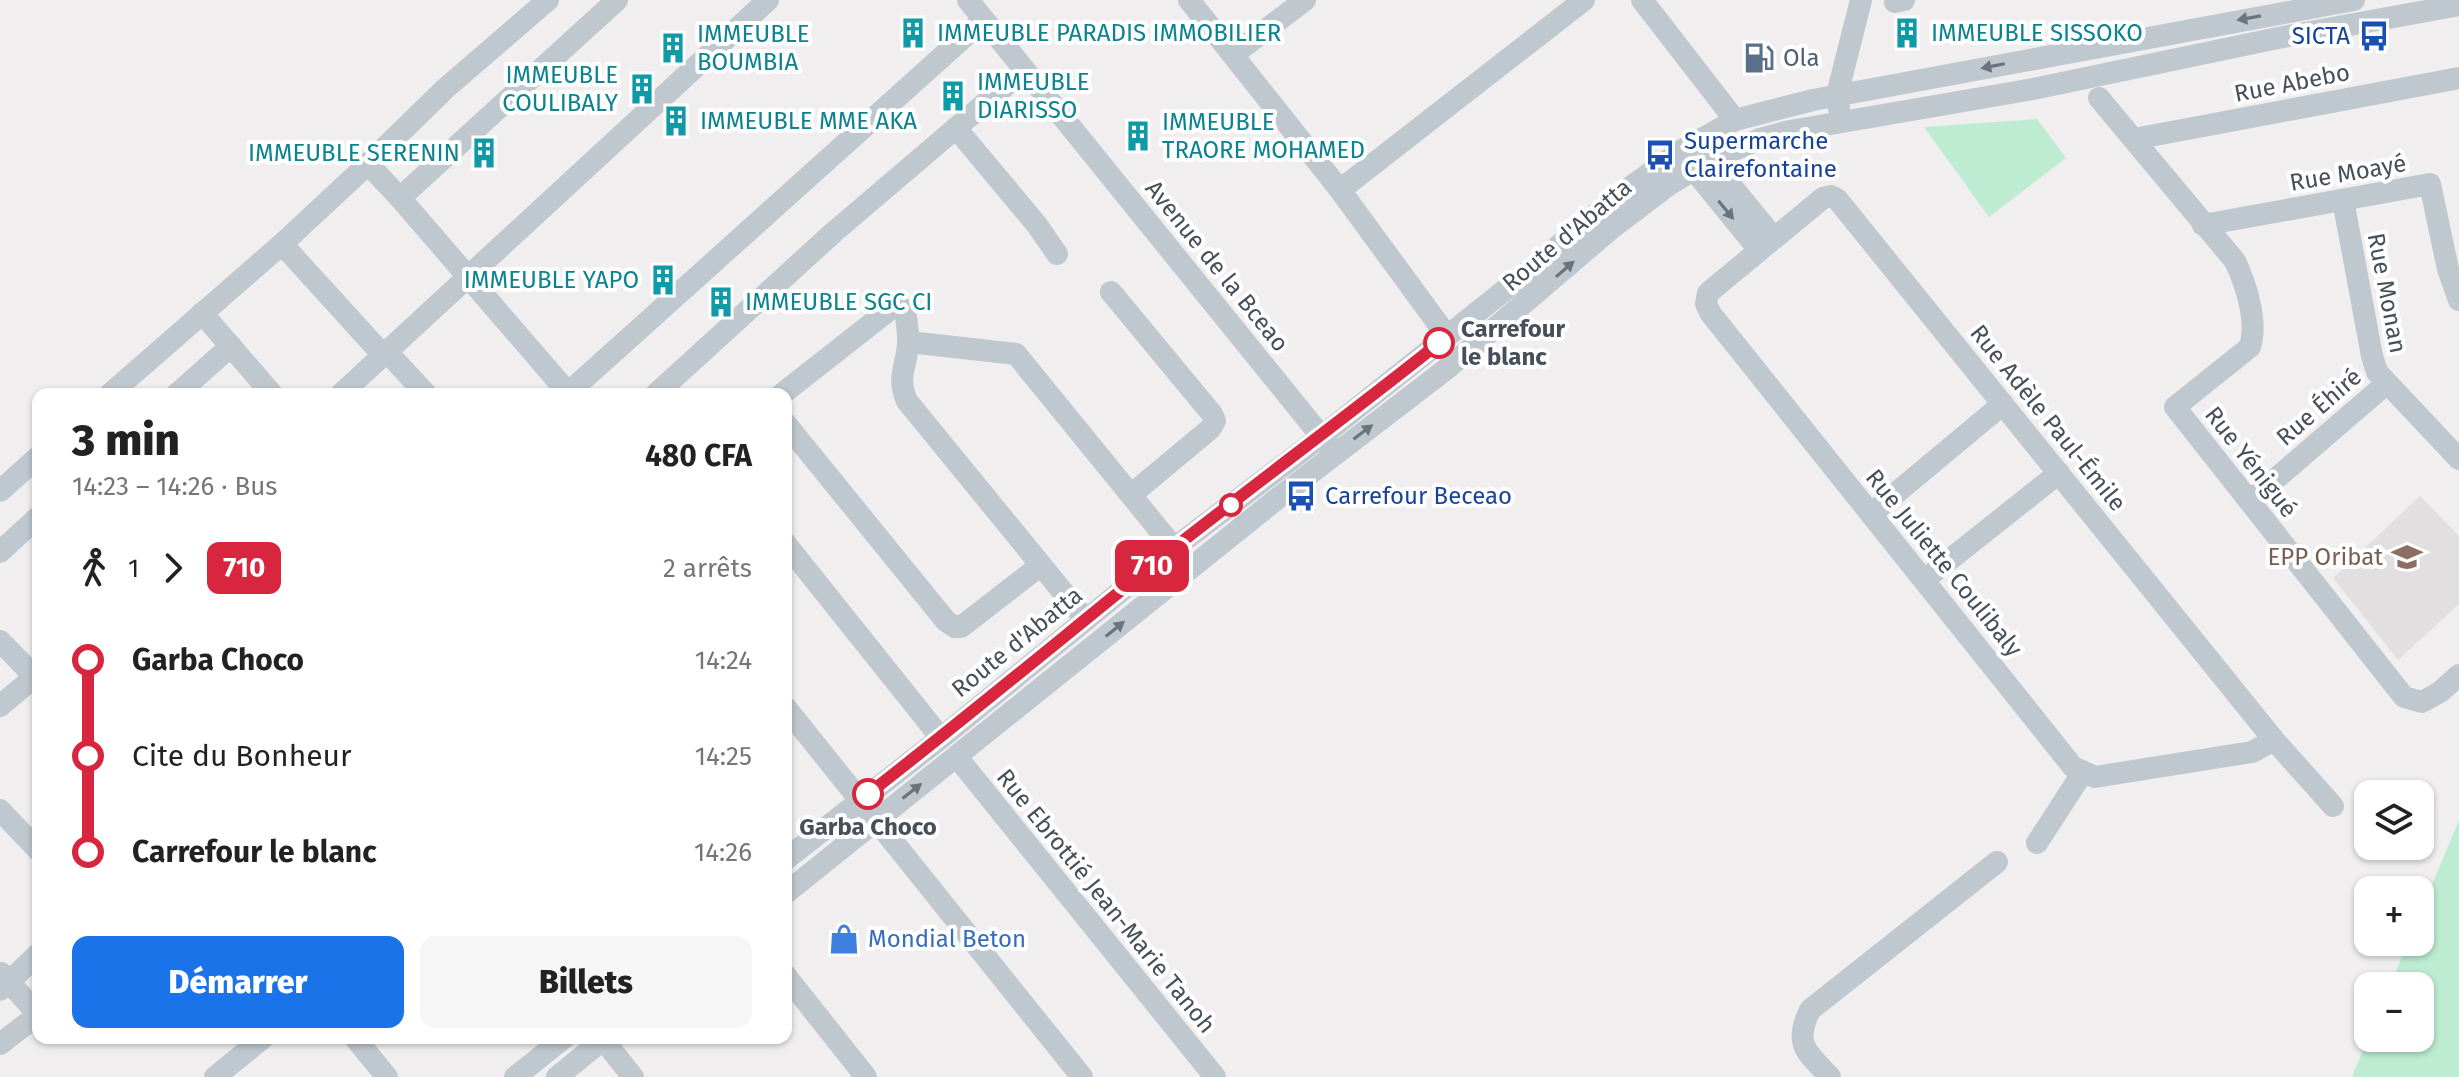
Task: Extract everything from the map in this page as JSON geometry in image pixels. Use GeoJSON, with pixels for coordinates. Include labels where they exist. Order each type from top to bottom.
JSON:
{"type":"FeatureCollection","features":[{"type":"Feature","properties":{"kind":"street"},"geometry":{"type":"LineString","coordinates":[[117,388],[282,244],[446,88],[548,0]]}},
{"type":"Feature","properties":{"kind":"street"},"geometry":{"type":"LineString","coordinates":[[400,198],[617,0]]}},
{"type":"Feature","properties":{"kind":"street"},"geometry":{"type":"LineString","coordinates":[[347,388],[768,0]]}},
{"type":"Feature","properties":{"kind":"street","name":"Avenue de la Bceao"},"geometry":{"type":"LineString","coordinates":[[968,0],[1328,445]]}},
{"type":"Feature","properties":{"kind":"street"},"geometry":{"type":"LineString","coordinates":[[1189,0],[1340,190],[1447,336]]}},
{"type":"Feature","properties":{"kind":"street"},"geometry":{"type":"LineString","coordinates":[[1234,54],[1305,0]]}},
{"type":"Feature","properties":{"kind":"street"},"geometry":{"type":"LineString","coordinates":[[1340,190],[1584,0]]}},
{"type":"Feature","properties":{"kind":"street"},"geometry":{"type":"LineString","coordinates":[[1642,0],[1735,120]]}},
{"type":"Feature","properties":{"kind":"street","name":"Route d'Abatta"},"geometry":{"type":"LineString","coordinates":[[792,888],[957,757],[1328,445],[1447,336],[1615,198],[1684,149],[1735,120],[1837,95],[2354,0]]}},
{"type":"Feature","properties":{"kind":"street"},"geometry":{"type":"LineString","coordinates":[[1842,121],[1837,95],[1858,2]]}},
{"type":"Feature","properties":{"kind":"street","name":"Route d'Abatta"},"geometry":{"type":"LineString","coordinates":[[792,854],[941,738],[1174,548],[1449,367],[1612,228],[1670,184],[1702,165],[1760,139],[1842,121],[2048,86],[2278,38],[2459,5]]}},
{"type":"Feature","properties":{"kind":"street"},"geometry":{"type":"LineString","coordinates":[[574,388],[983,20]]}},
{"type":"Feature","properties":{"kind":"street"},"geometry":{"type":"LineString","coordinates":[[663,388],[834,232],[1024,70]]}},
{"type":"Feature","properties":{"kind":"street","name":"Rue Abebo"},"geometry":{"type":"LineString","coordinates":[[2134,139],[2459,78]]}},
{"type":"Feature","properties":{"kind":"street","name":"Rue Yénigué"},"geometry":{"type":"LineString","coordinates":[[2099,98],[2235,261],[2244,278],[2254,336],[2250,347],[2175,407],[2404,697],[2422,702],[2440,692],[2459,675]]}},
{"type":"Feature","properties":{"kind":"street"},"geometry":{"type":"LineString","coordinates":[[956,128],[1037,225],[1057,254]]}},
{"type":"Feature","properties":{"kind":"street"},"geometry":{"type":"LineString","coordinates":[[368,164],[564,388]]}},
{"type":"Feature","properties":{"kind":"street"},"geometry":{"type":"LineString","coordinates":[[1702,165],[1766,244]]}},
{"type":"Feature","properties":{"kind":"street","name":"Rue Moayé"},"geometry":{"type":"LineString","coordinates":[[2203,225],[2430,184],[2448,269],[2459,300]]}},
{"type":"Feature","properties":{"kind":"street","name":"Rue Adèle Paul-Émile"},"geometry":{"type":"LineString","coordinates":[[1766,244],[1823,198],[1831,196],[1837,199],[2274,740],[2333,806]]}},
{"type":"Feature","properties":{"kind":"street","name":"Rue Monan"},"geometry":{"type":"LineString","coordinates":[[2343,200],[2377,372],[2459,459]]}},
{"type":"Feature","properties":{"kind":"street"},"geometry":{"type":"LineString","coordinates":[[282,244],[420,388]]}},
{"type":"Feature","properties":{"kind":"street","name":"Rue Juliette Coulibaly"},"geometry":{"type":"LineString","coordinates":[[1766,244],[1708,293],[1706,304],[1711,314],[2073,767],[2083,772]]}},
{"type":"Feature","properties":{"kind":"street"},"geometry":{"type":"LineString","coordinates":[[1111,292],[1215,421],[1210,429],[1132,494]]}},
{"type":"Feature","properties":{"kind":"street"},"geometry":{"type":"LineString","coordinates":[[790,388],[893,307],[905,310],[909,342],[901,378],[907,401],[1085,619]]}},
{"type":"Feature","properties":{"kind":"street"},"geometry":{"type":"LineString","coordinates":[[202,313],[267,388]]}},
{"type":"Feature","properties":{"kind":"street"},"geometry":{"type":"LineString","coordinates":[[909,342],[1016,354],[1174,548]]}},
{"type":"Feature","properties":{"kind":"street"},"geometry":{"type":"LineString","coordinates":[[184,388],[231,346]]}},
{"type":"Feature","properties":{"kind":"street","name":"Rue Éhiré"},"geometry":{"type":"LineString","coordinates":[[2250,501],[2386,384]]}},
{"type":"Feature","properties":{"kind":"street"},"geometry":{"type":"LineString","coordinates":[[1871,514],[2003,404]]}},
{"type":"Feature","properties":{"kind":"street"},"geometry":{"type":"LineString","coordinates":[[792,431],[946,621],[955,627],[961,627],[1041,565]]}},
{"type":"Feature","properties":{"kind":"street"},"geometry":{"type":"LineString","coordinates":[[0,491],[32,462]]}},
{"type":"Feature","properties":{"kind":"street"},"geometry":{"type":"LineString","coordinates":[[1924,580],[2059,473]]}},
{"type":"Feature","properties":{"kind":"street"},"geometry":{"type":"LineString","coordinates":[[0,552],[32,523]]}},
{"type":"Feature","properties":{"kind":"street"},"geometry":{"type":"LineString","coordinates":[[792,552],[941,738]]}},
{"type":"Feature","properties":{"kind":"street"},"geometry":{"type":"LineString","coordinates":[[0,641],[32,672]]}},
{"type":"Feature","properties":{"kind":"street"},"geometry":{"type":"LineString","coordinates":[[0,706],[32,681]]}},
{"type":"Feature","properties":{"kind":"street"},"geometry":{"type":"LineString","coordinates":[[792,716],[1082,1077]]}},
{"type":"Feature","properties":{"kind":"street"},"geometry":{"type":"LineString","coordinates":[[2037,843],[2083,772],[2095,777],[2252,752],[2274,740]]}},
{"type":"Feature","properties":{"kind":"street","name":"Rue Ebrottié Jean-Marie Tanoh"},"geometry":{"type":"LineString","coordinates":[[957,757],[1215,1077]]}},
{"type":"Feature","properties":{"kind":"street"},"geometry":{"type":"LineString","coordinates":[[0,810],[32,844]]}},
{"type":"Feature","properties":{"kind":"street"},"geometry":{"type":"LineString","coordinates":[[1830,1077],[1804,1049],[1801,1038],[1803,1024],[1810,1010],[1997,862]]}},
{"type":"Feature","properties":{"kind":"street"},"geometry":{"type":"LineString","coordinates":[[32,959],[3,981],[32,1008]]}},
{"type":"Feature","properties":{"kind":"street"},"geometry":{"type":"LineString","coordinates":[[792,984],[866,1077]]}},
{"type":"Feature","properties":{"kind":"street"},"geometry":{"type":"LineString","coordinates":[[0,1044],[32,1019]]}},
{"type":"Feature","properties":{"kind":"street"},"geometry":{"type":"LineString","coordinates":[[215,1077],[256,1044]]}},
{"type":"Feature","properties":{"kind":"street"},"geometry":{"type":"LineString","coordinates":[[360,1044],[387,1077]]}},
{"type":"Feature","properties":{"kind":"street"},"geometry":{"type":"LineString","coordinates":[[515,1077],[556,1044]]}},
{"type":"Feature","properties":{"kind":"street"},"geometry":{"type":"LineString","coordinates":[[557,1077],[596,1044]]}},
{"type":"Feature","properties":{"kind":"street"},"geometry":{"type":"LineString","coordinates":[[608,1044],[633,1077]]}},
{"type":"Feature","properties":{"kind":"shaded area","name":"EPP Oribat"},"geometry":{"type":"Polygon","coordinates":[[[2420,496],[2459,536],[2459,604],[2398,660],[2333,578],[2420,496]]]}},
{"type":"Feature","properties":{"kind":"green space"},"geometry":{"type":"Polygon","coordinates":[[[2037,119],[2066,158],[1989,217],[1924,127],[2037,119]]]}},
{"type":"Feature","properties":{"kind":"green space"},"geometry":{"type":"Polygon","coordinates":[[[2459,820],[2459,1077],[2352,1077],[2362,1052],[2434,1052],[2434,972],[2396,972],[2402,956],[2434,956],[2434,880],[2459,820]]]}},
{"type":"Feature","properties":{"kind":"bus line","name":"710"},"geometry":{"type":"LineString","coordinates":[[868,794],[1174,548],[1439,343]]}},
{"type":"Feature","properties":{"kind":"place","name":"IMMEUBLE PARADIS IMMOBILIER"},"geometry":{"type":"Point","coordinates":[913,33]}},
{"type":"Feature","properties":{"kind":"place","name":"IMMEUBLE SISSOKO"},"geometry":{"type":"Point","coordinates":[1907,33]}},
{"type":"Feature","properties":{"kind":"place","name":"SICTA"},"geometry":{"type":"Point","coordinates":[2374,36]}},
{"type":"Feature","properties":{"kind":"place","name":"IMMEUBLE BOUMBIA"},"geometry":{"type":"Point","coordinates":[673,48]}},
{"type":"Feature","properties":{"kind":"place","name":"Ola"},"geometry":{"type":"Point","coordinates":[1759,58]}},
{"type":"Feature","properties":{"kind":"place","name":"IMMEUBLE COULIBALY"},"geometry":{"type":"Point","coordinates":[642,89]}},
{"type":"Feature","properties":{"kind":"place","name":"IMMEUBLE DIARISSO"},"geometry":{"type":"Point","coordinates":[953,96]}},
{"type":"Feature","properties":{"kind":"place","name":"IMMEUBLE MME AKA"},"geometry":{"type":"Point","coordinates":[676,121]}},
{"type":"Feature","properties":{"kind":"place","name":"IMMEUBLE TRAORE MOHAMED"},"geometry":{"type":"Point","coordinates":[1138,136]}},
{"type":"Feature","properties":{"kind":"place","name":"IMMEUBLE SERENIN"},"geometry":{"type":"Point","coordinates":[484,153]}},
{"type":"Feature","properties":{"kind":"place","name":"Supermarche Clairefontaine"},"geometry":{"type":"Point","coordinates":[1660,155]}},
{"type":"Feature","properties":{"kind":"place","name":"IMMEUBLE YAPO"},"geometry":{"type":"Point","coordinates":[663,280]}},
{"type":"Feature","properties":{"kind":"place","name":"IMMEUBLE SGC CI"},"geometry":{"type":"Point","coordinates":[721,302]}},
{"type":"Feature","properties":{"kind":"place","name":"Carrefour le blanc"},"geometry":{"type":"Point","coordinates":[1439,343]}},
{"type":"Feature","properties":{"kind":"place","name":"Carrefour Beceao"},"geometry":{"type":"Point","coordinates":[1301,496]}},
{"type":"Feature","properties":{"kind":"place","name":"EPP Oribat"},"geometry":{"type":"Point","coordinates":[2407,557]}},
{"type":"Feature","properties":{"kind":"place","name":"Garba Choco"},"geometry":{"type":"Point","coordinates":[868,794]}},
{"type":"Feature","properties":{"kind":"place","name":"Mondial Beton"},"geometry":{"type":"Point","coordinates":[844,939]}}]}
